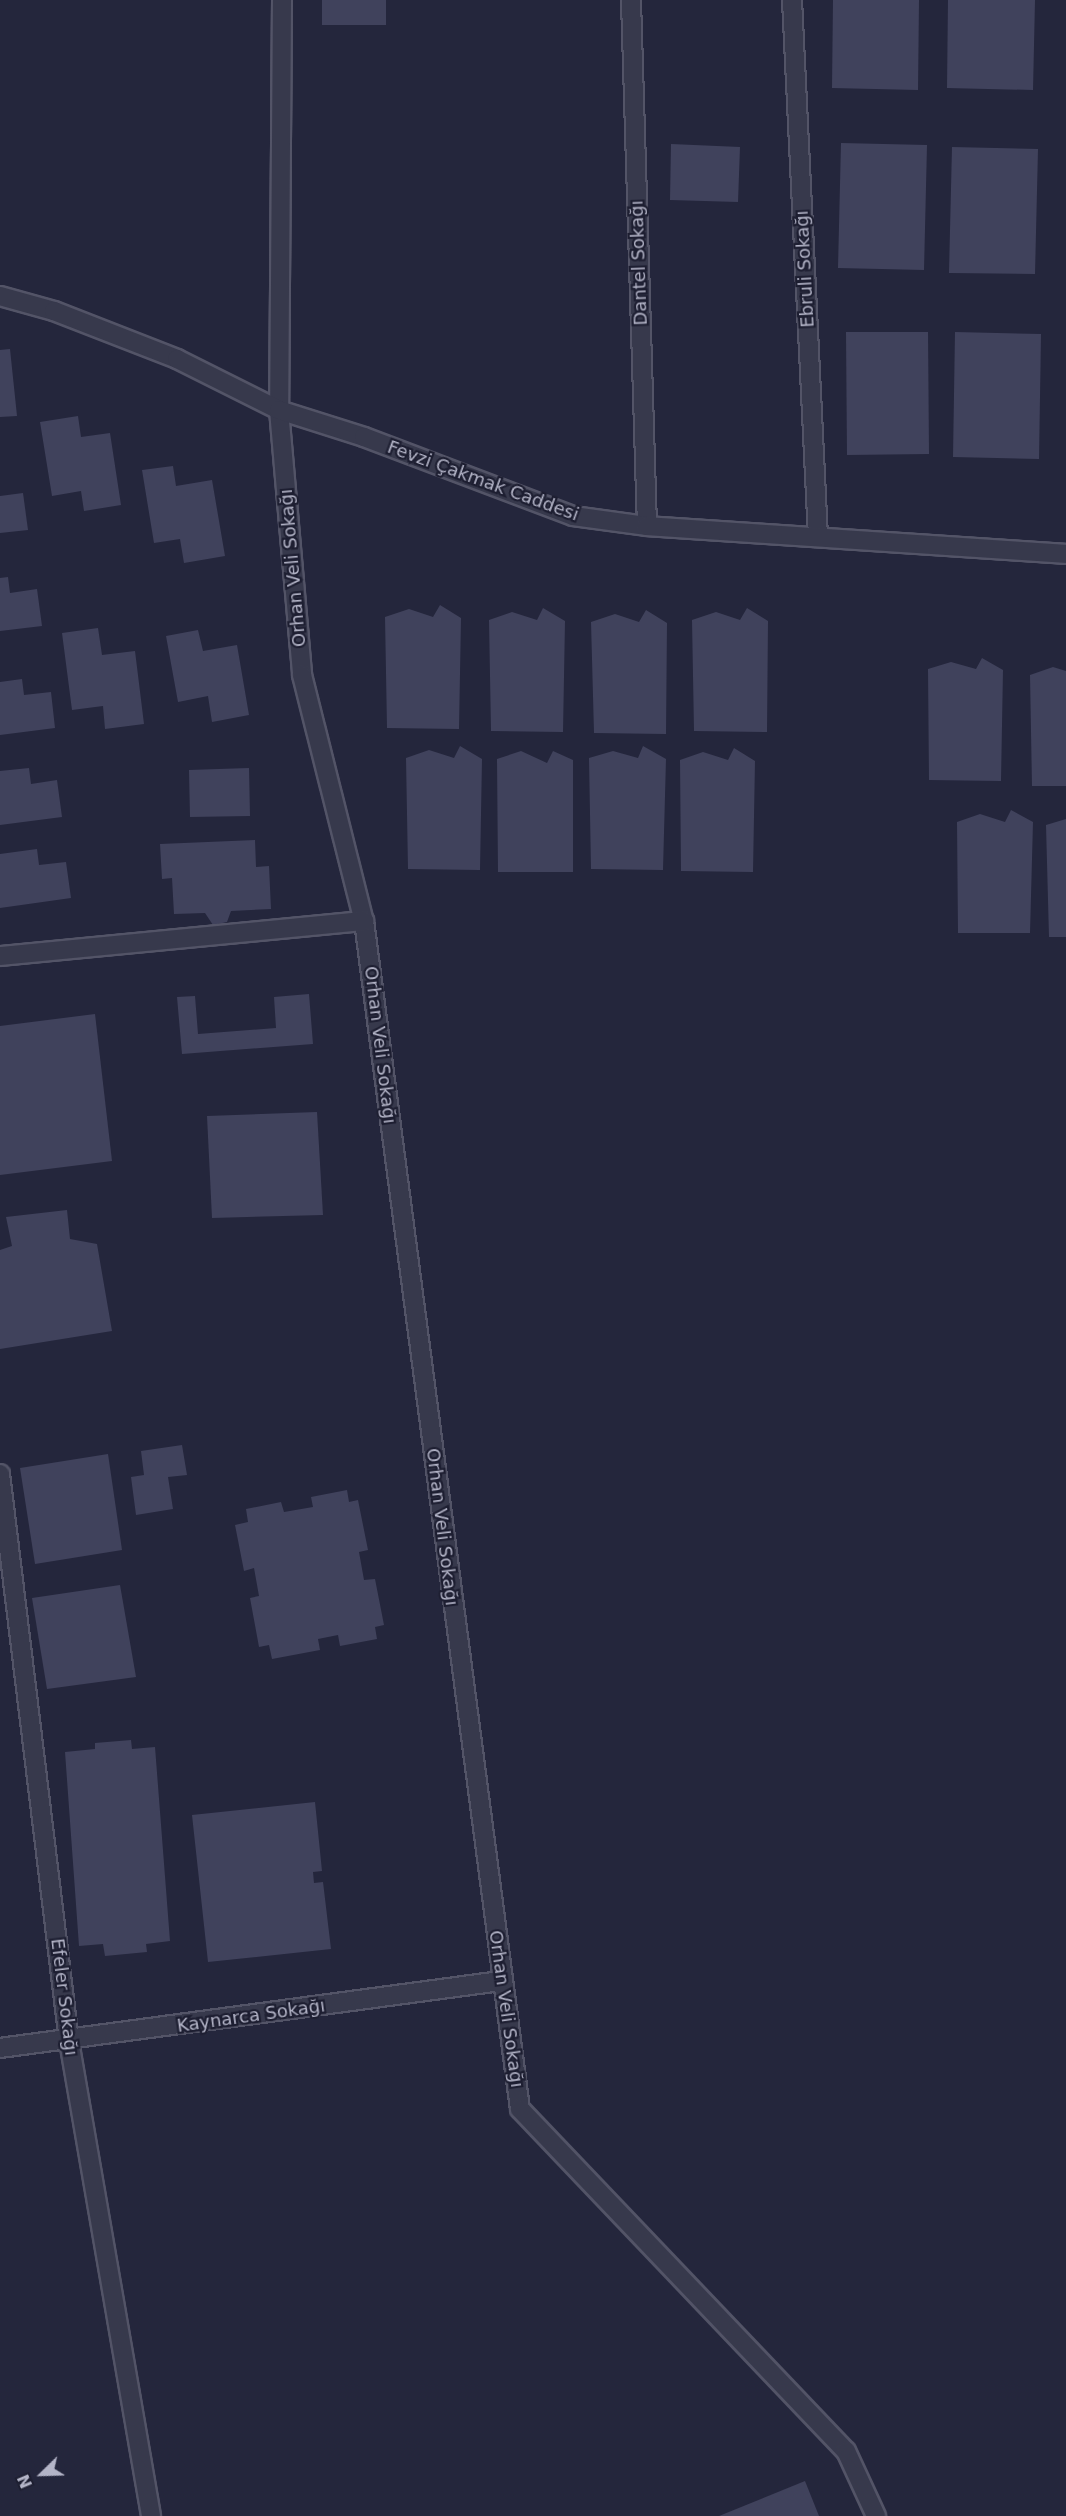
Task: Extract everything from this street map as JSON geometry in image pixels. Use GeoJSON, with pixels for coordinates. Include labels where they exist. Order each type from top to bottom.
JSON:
{"type":"FeatureCollection","features":[{"type":"Feature","properties":{"kind":"street","name":"Orhan Veli Sokağı"},"geometry":{"type":"LineString","coordinates":[[282,0],[279,410],[302,675],[364,921],[501,1981],[520,2109],[846,2451],[876,2516]]}},
{"type":"Feature","properties":{"kind":"street","name":"Dantel Sokağı"},"geometry":{"type":"LineString","coordinates":[[631,0],[647,526]]}},
{"type":"Feature","properties":{"kind":"street","name":"Ebruli Sokağı"},"geometry":{"type":"LineString","coordinates":[[792,0],[818,537]]}},
{"type":"Feature","properties":{"kind":"street","name":"Fevzi Çakmak Caddesi"},"geometry":{"type":"LineString","coordinates":[[0,296],[54,311],[177,359],[279,410],[364,437],[573,516],[647,526],[1066,554]]}},
{"type":"Feature","properties":{"kind":"street"},"geometry":{"type":"LineString","coordinates":[[0,956],[364,921]]}},
{"type":"Feature","properties":{"kind":"street","name":"Efeler Sokağı"},"geometry":{"type":"LineString","coordinates":[[0,1474],[69,2041],[151,2516]]}},
{"type":"Feature","properties":{"kind":"street","name":"Kaynarca Sokağı"},"geometry":{"type":"LineString","coordinates":[[0,2048],[69,2041],[501,1981]]}},
{"type":"Feature","properties":{"kind":"building"},"geometry":{"type":"Polygon","coordinates":[[[322,0],[386,0],[386,25],[322,25],[322,0]]]}},
{"type":"Feature","properties":{"kind":"building"},"geometry":{"type":"Polygon","coordinates":[[[833,0],[919,0],[918,90],[832,88],[833,0]]]}},
{"type":"Feature","properties":{"kind":"building"},"geometry":{"type":"Polygon","coordinates":[[[948,0],[1035,0],[1033,90],[947,88],[948,0]]]}},
{"type":"Feature","properties":{"kind":"building"},"geometry":{"type":"Polygon","coordinates":[[[841,143],[927,145],[924,270],[838,268],[841,143]]]}},
{"type":"Feature","properties":{"kind":"building"},"geometry":{"type":"Polygon","coordinates":[[[671,144],[740,147],[738,202],[670,200],[671,144]]]}},
{"type":"Feature","properties":{"kind":"building"},"geometry":{"type":"Polygon","coordinates":[[[952,147],[1038,149],[1035,274],[949,273],[952,147]]]}},
{"type":"Feature","properties":{"kind":"building"},"geometry":{"type":"Polygon","coordinates":[[[846,332],[928,332],[929,454],[847,455],[846,332]]]}},
{"type":"Feature","properties":{"kind":"building"},"geometry":{"type":"Polygon","coordinates":[[[955,332],[1041,334],[1039,459],[953,457],[955,332]]]}},
{"type":"Feature","properties":{"kind":"building"},"geometry":{"type":"Polygon","coordinates":[[[10,349],[17,416],[0,417],[0,350],[10,349]]]}},
{"type":"Feature","properties":{"kind":"building"},"geometry":{"type":"Polygon","coordinates":[[[78,416],[81,437],[110,433],[121,505],[84,511],[81,491],[52,496],[40,422],[78,416]]]}},
{"type":"Feature","properties":{"kind":"building"},"geometry":{"type":"Polygon","coordinates":[[[173,466],[176,486],[212,480],[225,556],[184,563],[180,539],[154,543],[142,470],[173,466]]]}},
{"type":"Feature","properties":{"kind":"building"},"geometry":{"type":"Polygon","coordinates":[[[23,493],[28,530],[0,533],[0,496],[23,493]]]}},
{"type":"Feature","properties":{"kind":"building"},"geometry":{"type":"Polygon","coordinates":[[[8,577],[10,593],[37,589],[42,626],[0,631],[0,578],[8,577]]]}},
{"type":"Feature","properties":{"kind":"building"},"geometry":{"type":"Polygon","coordinates":[[[440,605],[461,618],[459,729],[387,728],[385,617],[409,609],[433,617],[440,605]]]}},
{"type":"Feature","properties":{"kind":"building"},"geometry":{"type":"Polygon","coordinates":[[[543,608],[565,621],[563,732],[491,731],[489,620],[512,612],[537,620],[543,608]]]}},
{"type":"Feature","properties":{"kind":"building"},"geometry":{"type":"Polygon","coordinates":[[[747,608],[768,621],[767,732],[694,731],[692,620],[716,612],[740,620],[747,608]]]}},
{"type":"Feature","properties":{"kind":"building"},"geometry":{"type":"Polygon","coordinates":[[[646,610],[667,623],[666,734],[594,733],[591,622],[615,614],[639,622],[646,610]]]}},
{"type":"Feature","properties":{"kind":"building"},"geometry":{"type":"Polygon","coordinates":[[[98,628],[102,655],[135,651],[144,724],[105,729],[103,706],[72,710],[62,633],[98,628]]]}},
{"type":"Feature","properties":{"kind":"building"},"geometry":{"type":"Polygon","coordinates":[[[198,630],[203,651],[237,645],[249,715],[212,722],[208,696],[178,702],[166,636],[198,630]]]}},
{"type":"Feature","properties":{"kind":"building"},"geometry":{"type":"Polygon","coordinates":[[[982,658],[1003,670],[1001,781],[929,780],[928,669],[951,662],[976,669],[982,658]]]}},
{"type":"Feature","properties":{"kind":"building"},"geometry":{"type":"Polygon","coordinates":[[[1053,667],[1066,671],[1066,786],[1032,786],[1030,675],[1053,667]]]}},
{"type":"Feature","properties":{"kind":"building"},"geometry":{"type":"Polygon","coordinates":[[[22,679],[24,695],[51,692],[55,728],[0,735],[0,682],[22,679]]]}},
{"type":"Feature","properties":{"kind":"building"},"geometry":{"type":"Polygon","coordinates":[[[460,746],[482,759],[480,870],[408,869],[406,758],[429,750],[454,758],[460,746]]]}},
{"type":"Feature","properties":{"kind":"building"},"geometry":{"type":"Polygon","coordinates":[[[643,746],[666,759],[663,870],[591,869],[589,758],[613,751],[638,758],[643,746]]]}},
{"type":"Feature","properties":{"kind":"building"},"geometry":{"type":"Polygon","coordinates":[[[734,748],[755,761],[753,872],[681,871],[680,760],[703,752],[728,760],[734,748]]]}},
{"type":"Feature","properties":{"kind":"building"},"geometry":{"type":"Polygon","coordinates":[[[521,751],[547,763],[553,751],[573,760],[573,872],[498,872],[497,759],[521,751]]]}},
{"type":"Feature","properties":{"kind":"building"},"geometry":{"type":"Polygon","coordinates":[[[29,768],[31,784],[57,780],[62,817],[0,825],[0,771],[29,768]]]}},
{"type":"Feature","properties":{"kind":"building"},"geometry":{"type":"Polygon","coordinates":[[[249,768],[250,816],[190,817],[189,770],[249,768]]]}},
{"type":"Feature","properties":{"kind":"building"},"geometry":{"type":"Polygon","coordinates":[[[1011,810],[1033,822],[1030,933],[958,933],[957,822],[980,814],[1005,822],[1011,810]]]}},
{"type":"Feature","properties":{"kind":"building"},"geometry":{"type":"Polygon","coordinates":[[[1066,819],[1066,937],[1049,937],[1046,825],[1066,819]]]}},
{"type":"Feature","properties":{"kind":"building"},"geometry":{"type":"Polygon","coordinates":[[[255,840],[256,867],[269,866],[271,909],[231,911],[227,922],[213,925],[205,913],[174,914],[172,878],[162,879],[160,844],[255,840]]]}},
{"type":"Feature","properties":{"kind":"building"},"geometry":{"type":"Polygon","coordinates":[[[37,849],[39,865],[66,862],[71,898],[0,908],[0,854],[37,849]]]}},
{"type":"Feature","properties":{"kind":"building"},"geometry":{"type":"Polygon","coordinates":[[[309,994],[313,1044],[182,1054],[177,997],[195,996],[198,1034],[276,1028],[274,997],[309,994]]]}},
{"type":"Feature","properties":{"kind":"building"},"geometry":{"type":"Polygon","coordinates":[[[95,1014],[112,1161],[0,1175],[0,1026],[95,1014]]]}},
{"type":"Feature","properties":{"kind":"building"},"geometry":{"type":"Polygon","coordinates":[[[317,1112],[323,1215],[212,1218],[207,1116],[317,1112]]]}},
{"type":"Feature","properties":{"kind":"building"},"geometry":{"type":"Polygon","coordinates":[[[67,1210],[70,1239],[97,1244],[112,1331],[0,1349],[0,1250],[12,1246],[6,1217],[67,1210]]]}},
{"type":"Feature","properties":{"kind":"building"},"geometry":{"type":"Polygon","coordinates":[[[182,1445],[187,1475],[168,1477],[173,1509],[136,1515],[131,1477],[144,1475],[141,1451],[182,1445]]]}},
{"type":"Feature","properties":{"kind":"building"},"geometry":{"type":"Polygon","coordinates":[[[108,1454],[122,1550],[35,1564],[20,1468],[108,1454]]]}},
{"type":"Feature","properties":{"kind":"building"},"geometry":{"type":"Polygon","coordinates":[[[347,1490],[349,1502],[358,1500],[368,1550],[359,1552],[364,1580],[375,1579],[384,1625],[375,1627],[377,1639],[340,1646],[338,1635],[318,1639],[320,1650],[272,1659],[269,1645],[259,1647],[250,1598],[259,1596],[254,1568],[244,1571],[235,1525],[248,1522],[246,1509],[281,1502],[284,1512],[313,1507],[311,1497],[347,1490]]]}},
{"type":"Feature","properties":{"kind":"building"},"geometry":{"type":"Polygon","coordinates":[[[120,1585],[136,1677],[47,1689],[32,1598],[120,1585]]]}},
{"type":"Feature","properties":{"kind":"building"},"geometry":{"type":"Polygon","coordinates":[[[131,1740],[132,1749],[155,1747],[170,1941],[146,1944],[147,1952],[105,1956],[103,1944],[79,1946],[65,1752],[95,1749],[95,1743],[131,1740]]]}},
{"type":"Feature","properties":{"kind":"building"},"geometry":{"type":"Polygon","coordinates":[[[315,1802],[322,1871],[313,1872],[314,1883],[323,1882],[331,1949],[208,1962],[192,1815],[315,1802]]]}},
{"type":"Feature","properties":{"kind":"building"},"geometry":{"type":"Polygon","coordinates":[[[805,2481],[819,2516],[719,2516],[805,2481]]]}}]}
